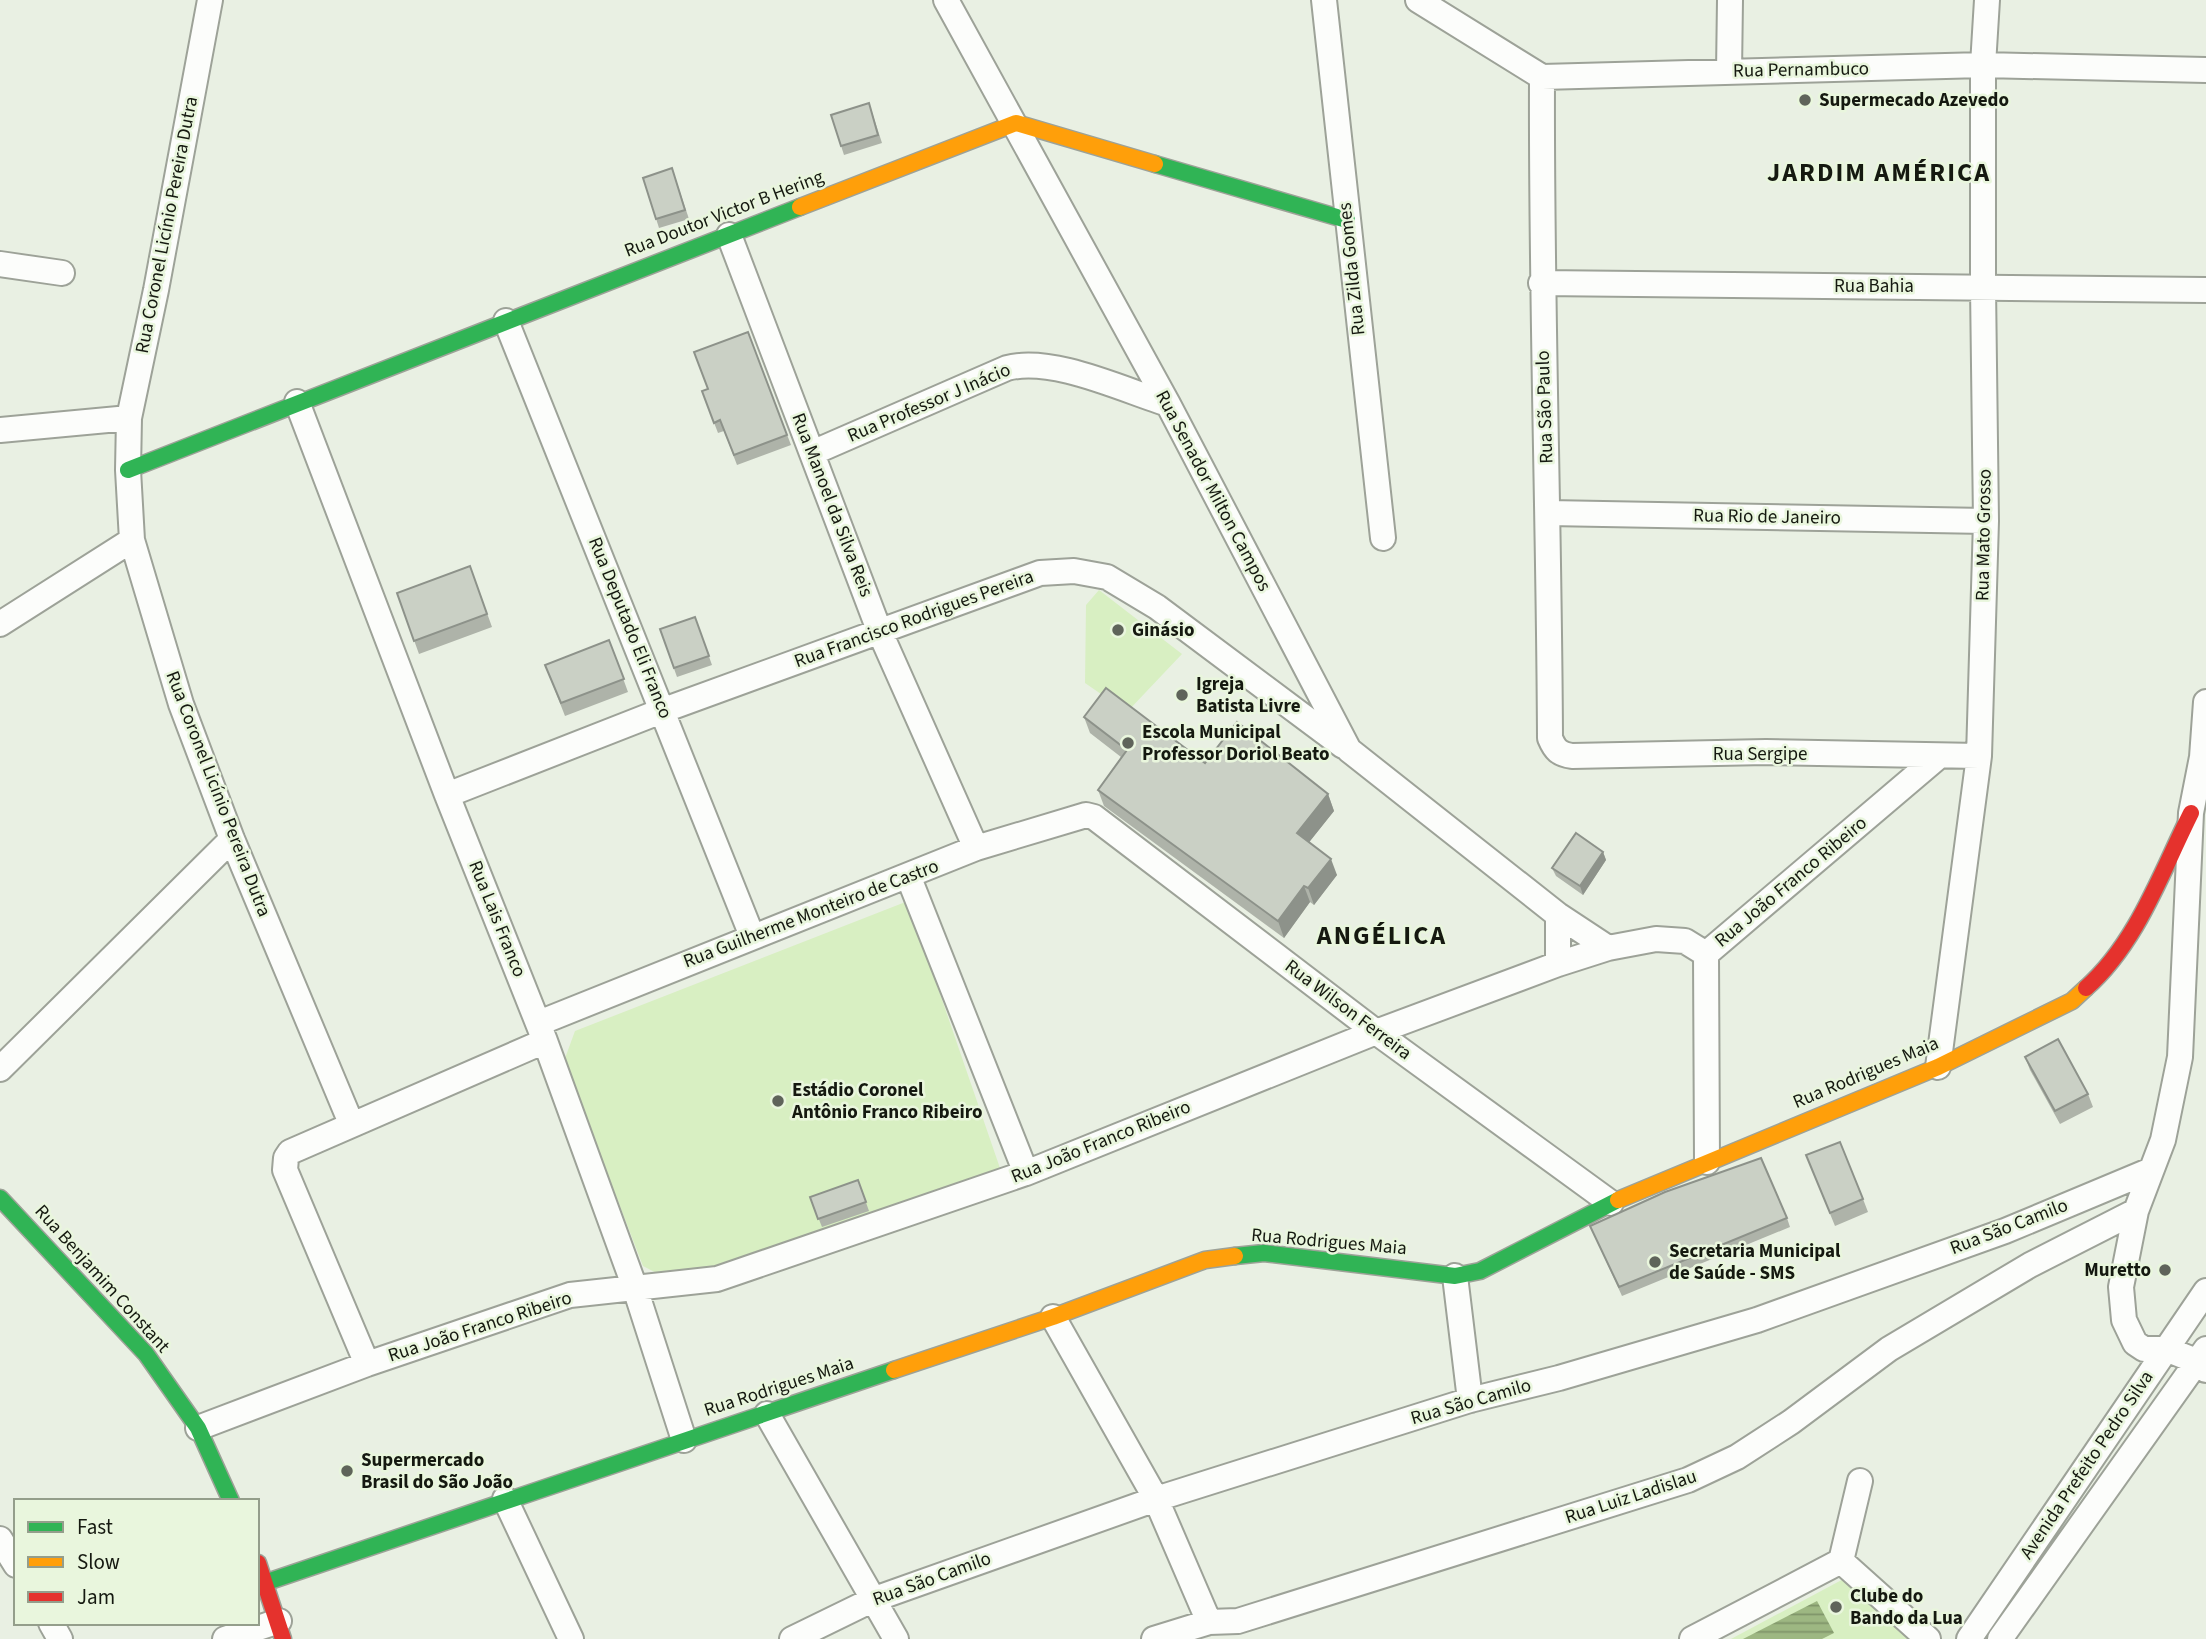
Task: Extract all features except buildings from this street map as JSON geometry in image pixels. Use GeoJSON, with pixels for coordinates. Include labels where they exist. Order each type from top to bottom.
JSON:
{"type":"FeatureCollection","features":[{"type":"Feature","properties":{"kind":"street","name":"Rua Coronel Licínio Pereira Dutra"},"geometry":{"type":"LineString","coordinates":[[210,0],[156,290],[129,418],[128,470],[132,540],[181,704],[232,839],[351,1123]]}},
{"type":"Feature","properties":{"kind":"street","name":"Rua Senador Milton Campos"},"geometry":{"type":"LineString","coordinates":[[946,0],[1016,123],[1168,404],[1349,750],[1558,915],[1608,948]]}},
{"type":"Feature","properties":{"kind":"street","name":"Rua Zilda Gomes"},"geometry":{"type":"LineString","coordinates":[[1324,0],[1383,538]]}},
{"type":"Feature","properties":{"kind":"street"},"geometry":{"type":"LineString","coordinates":[[1418,0],[1542,77]]}},
{"type":"Feature","properties":{"kind":"street"},"geometry":{"type":"LineString","coordinates":[[1729,72],[1730,0]]}},
{"type":"Feature","properties":{"kind":"street","name":"Rua Mato Grosso"},"geometry":{"type":"LineString","coordinates":[[1938,1066],[1979,756],[1986,521],[1983,65],[1987,0]]}},
{"type":"Feature","properties":{"kind":"street","name":"Rua Pernambuco"},"geometry":{"type":"LineString","coordinates":[[1542,77],[1983,65],[2206,70]]}},
{"type":"Feature","properties":{"kind":"street","name":"Rua São Paulo"},"geometry":{"type":"LineString","coordinates":[[1542,77],[1541,283],[1549,513],[1550,738]]}},
{"type":"Feature","properties":{"kind":"street"},"geometry":{"type":"LineString","coordinates":[[1016,123],[1347,220]]}},
{"type":"Feature","properties":{"kind":"street","name":"Rua Doutor Victor B Hering"},"geometry":{"type":"LineString","coordinates":[[128,470],[297,401],[1016,123]]}},
{"type":"Feature","properties":{"kind":"street","name":"Rua Manoel da Silva Reis"},"geometry":{"type":"LineString","coordinates":[[729,235],[879,630],[976,848]]}},
{"type":"Feature","properties":{"kind":"street"},"geometry":{"type":"LineString","coordinates":[[0,264],[62,273]]}},
{"type":"Feature","properties":{"kind":"street","name":"Rua Bahia"},"geometry":{"type":"LineString","coordinates":[[1541,283],[2206,290]]}},
{"type":"Feature","properties":{"kind":"street","name":"Rua Deputado Eli Franco"},"geometry":{"type":"LineString","coordinates":[[506,321],[664,710],[752,936]]}},
{"type":"Feature","properties":{"kind":"street","name":"Rua Professor J Inácio"},"geometry":{"type":"LineString","coordinates":[[812,453],[1007,368],[1025,363],[1048,366],[1168,404]]}},
{"type":"Feature","properties":{"kind":"street","name":"Rua Lais Franco"},"geometry":{"type":"LineString","coordinates":[[297,401],[447,794],[542,1032],[635,1288],[684,1440]]}},
{"type":"Feature","properties":{"kind":"street"},"geometry":{"type":"LineString","coordinates":[[0,430],[129,418]]}},
{"type":"Feature","properties":{"kind":"street","name":"Rua Rio de Janeiro"},"geometry":{"type":"LineString","coordinates":[[1549,513],[1986,521]]}},
{"type":"Feature","properties":{"kind":"street"},"geometry":{"type":"LineString","coordinates":[[0,624],[132,540]]}},
{"type":"Feature","properties":{"kind":"street","name":"Rua Francisco Rodrigues Pereira"},"geometry":{"type":"LineString","coordinates":[[447,794],[879,630],[1040,573],[1074,571],[1107,577],[1157,607],[1349,750]]}},
{"type":"Feature","properties":{"kind":"street"},"geometry":{"type":"LineString","coordinates":[[2203,1360],[2166,1349],[2144,1349],[2135,1342],[2124,1320],[2121,1287],[2136,1211],[2163,1140],[2180,1057],[2191,813],[2202,757],[2206,702]]}},
{"type":"Feature","properties":{"kind":"street","name":"Rua Sergipe"},"geometry":{"type":"LineString","coordinates":[[1550,738],[1561,754],[1572,757],[1766,752],[1979,756]]}},
{"type":"Feature","properties":{"kind":"street","name":"Rua João Franco Ribeiro"},"geometry":{"type":"LineString","coordinates":[[198,1428],[367,1364],[570,1295],[717,1279],[1027,1173],[1376,1032],[1608,948],[1656,939],[1685,941],[1706,954],[1939,757]]}},
{"type":"Feature","properties":{"kind":"street","name":"Rua Rodrigues Maia"},"geometry":{"type":"LineString","coordinates":[[267,1582],[505,1499],[1053,1317],[1205,1260],[1264,1253],[1455,1276],[1479,1271],[1611,1203],[1938,1066],[2072,1001],[2102,974],[2128,940],[2191,813]]}},
{"type":"Feature","properties":{"kind":"street","name":"Rua Guilherme Monteiro de Castro"},"geometry":{"type":"LineString","coordinates":[[367,1364],[285,1170],[286,1158],[290,1152],[752,936],[909,878],[976,848],[1086,815]]}},
{"type":"Feature","properties":{"kind":"street","name":"Rua Wilson Ferreira"},"geometry":{"type":"LineString","coordinates":[[1086,815],[1094,817],[1376,1032],[1611,1203]]}},
{"type":"Feature","properties":{"kind":"street"},"geometry":{"type":"LineString","coordinates":[[0,1069],[232,839]]}},
{"type":"Feature","properties":{"kind":"street"},"geometry":{"type":"LineString","coordinates":[[909,878],[1027,1173]]}},
{"type":"Feature","properties":{"kind":"street"},"geometry":{"type":"LineString","coordinates":[[1558,915],[1558,964]]}},
{"type":"Feature","properties":{"kind":"street"},"geometry":{"type":"LineString","coordinates":[[1706,954],[1707,1162]]}},
{"type":"Feature","properties":{"kind":"street","name":"Rua São Camilo"},"geometry":{"type":"LineString","coordinates":[[792,1639],[872,1600],[1156,1499],[1470,1401],[1757,1320],[2004,1231],[2151,1170]]}},
{"type":"Feature","properties":{"kind":"street","name":"Rua Benjamim Constant"},"geometry":{"type":"LineString","coordinates":[[0,1198],[146,1354],[198,1428],[230,1499]]}},
{"type":"Feature","properties":{"kind":"street","name":"Rua Luiz Ladislau"},"geometry":{"type":"LineString","coordinates":[[1154,1639],[1209,1622],[1245,1630],[1689,1480],[1737,1457],[1791,1422],[1889,1349],[2030,1265],[2136,1211]]}},
{"type":"Feature","properties":{"kind":"street"},"geometry":{"type":"LineString","coordinates":[[1455,1276],[1470,1401]]}},
{"type":"Feature","properties":{"kind":"street","name":"Avenida Prefeito Pedro Silva"},"geometry":{"type":"LineString","coordinates":[[1969,1639],[2206,1291]]}},
{"type":"Feature","properties":{"kind":"street"},"geometry":{"type":"LineString","coordinates":[[1053,1317],[1156,1499],[1209,1622]]}},
{"type":"Feature","properties":{"kind":"street","name":"Avenida Prefeito Pedro Silva"},"geometry":{"type":"LineString","coordinates":[[2000,1639],[2203,1360]]}},
{"type":"Feature","properties":{"kind":"street"},"geometry":{"type":"LineString","coordinates":[[767,1413],[896,1639]]}},
{"type":"Feature","properties":{"kind":"street"},"geometry":{"type":"LineString","coordinates":[[1692,1639],[1841,1561],[1860,1480]]}},
{"type":"Feature","properties":{"kind":"street"},"geometry":{"type":"LineString","coordinates":[[505,1499],[571,1639]]}},
{"type":"Feature","properties":{"kind":"street"},"geometry":{"type":"LineString","coordinates":[[0,1539],[14,1563]]}},
{"type":"Feature","properties":{"kind":"street"},"geometry":{"type":"LineString","coordinates":[[1841,1561],[1928,1639]]}},
{"type":"Feature","properties":{"kind":"street"},"geometry":{"type":"LineString","coordinates":[[225,1639],[281,1630],[267,1582],[259,1565]]}},
{"type":"Feature","properties":{"kind":"shaded area","name":"Ginásio"},"geometry":{"type":"Polygon","coordinates":[[[1099,590],[1182,654],[1127,712],[1085,683],[1086,605],[1099,590]]]}},
{"type":"Feature","properties":{"kind":"shaded area","name":"Estádio Coronel Antônio Franco Ribeiro"},"geometry":{"type":"Polygon","coordinates":[[[908,901],[1001,1171],[674,1282],[643,1266],[564,1061],[575,1031],[908,901]]]}},
{"type":"Feature","properties":{"kind":"shaded area","name":"Clube do Bando da Lua"},"geometry":{"type":"Polygon","coordinates":[[[1851,1575],[1912,1639],[1731,1639],[1851,1575]]]}},
{"type":"Feature","properties":{"kind":"shaded area"},"geometry":{"type":"Polygon","coordinates":[[[1817,1601],[1834,1633],[1822,1639],[1743,1639],[1817,1601]]]}},
{"type":"Feature","properties":{"kind":"traffic: fast"},"geometry":{"type":"LineString","coordinates":[[1155,164],[1347,220]]}},
{"type":"Feature","properties":{"kind":"traffic: fast"},"geometry":{"type":"LineString","coordinates":[[128,470],[800,207]]}},
{"type":"Feature","properties":{"kind":"traffic: fast"},"geometry":{"type":"LineString","coordinates":[[0,1198],[146,1354],[198,1428],[230,1499]]}},
{"type":"Feature","properties":{"kind":"traffic: fast"},"geometry":{"type":"LineString","coordinates":[[1235,1256],[1264,1253],[1455,1276],[1480,1271],[1618,1200]]}},
{"type":"Feature","properties":{"kind":"traffic: fast"},"geometry":{"type":"LineString","coordinates":[[267,1582],[894,1370]]}},
{"type":"Feature","properties":{"kind":"traffic: slow"},"geometry":{"type":"LineString","coordinates":[[800,207],[1016,123],[1155,164]]}},
{"type":"Feature","properties":{"kind":"traffic: slow"},"geometry":{"type":"LineString","coordinates":[[1618,1200],[1938,1067],[2072,1001],[2086,988]]}},
{"type":"Feature","properties":{"kind":"traffic: slow"},"geometry":{"type":"LineString","coordinates":[[894,1370],[1053,1317],[1205,1260],[1235,1256]]}},
{"type":"Feature","properties":{"kind":"traffic: jam"},"geometry":{"type":"LineString","coordinates":[[2086,988],[2104,970],[2134,929],[2191,813]]}},
{"type":"Feature","properties":{"kind":"traffic: jam"},"geometry":{"type":"LineString","coordinates":[[259,1566],[283,1639]]}},
{"type":"Feature","properties":{"kind":"place","name":"Supermecado Azevedo"},"geometry":{"type":"Point","coordinates":[1805,100]}},
{"type":"Feature","properties":{"kind":"place","name":"Ginásio"},"geometry":{"type":"Point","coordinates":[1118,630]}},
{"type":"Feature","properties":{"kind":"place","name":"Igreja Batista Livre"},"geometry":{"type":"Point","coordinates":[1182,695]}},
{"type":"Feature","properties":{"kind":"place","name":"Escola Municipal Professor Doriol Beato"},"geometry":{"type":"Point","coordinates":[1128,743]}},
{"type":"Feature","properties":{"kind":"place","name":"Estádio Coronel Antônio Franco Ribeiro"},"geometry":{"type":"Point","coordinates":[778,1101]}},
{"type":"Feature","properties":{"kind":"place","name":"Secretaria Municipal de Saúde - SMS"},"geometry":{"type":"Point","coordinates":[1655,1262]}},
{"type":"Feature","properties":{"kind":"place","name":"Muretto"},"geometry":{"type":"Point","coordinates":[2165,1270]}},
{"type":"Feature","properties":{"kind":"place","name":"Supermercado Brasil do São João"},"geometry":{"type":"Point","coordinates":[347,1471]}},
{"type":"Feature","properties":{"kind":"place","name":"Clube do Bando da Lua"},"geometry":{"type":"Point","coordinates":[1836,1607]}},
{"type":"Feature","properties":{"kind":"district","name":"JARDIM AMÉRICA"},"geometry":{"type":"Point","coordinates":[1879,172]}},
{"type":"Feature","properties":{"kind":"district","name":"ANGÉLICA"},"geometry":{"type":"Point","coordinates":[1382,935]}}]}
